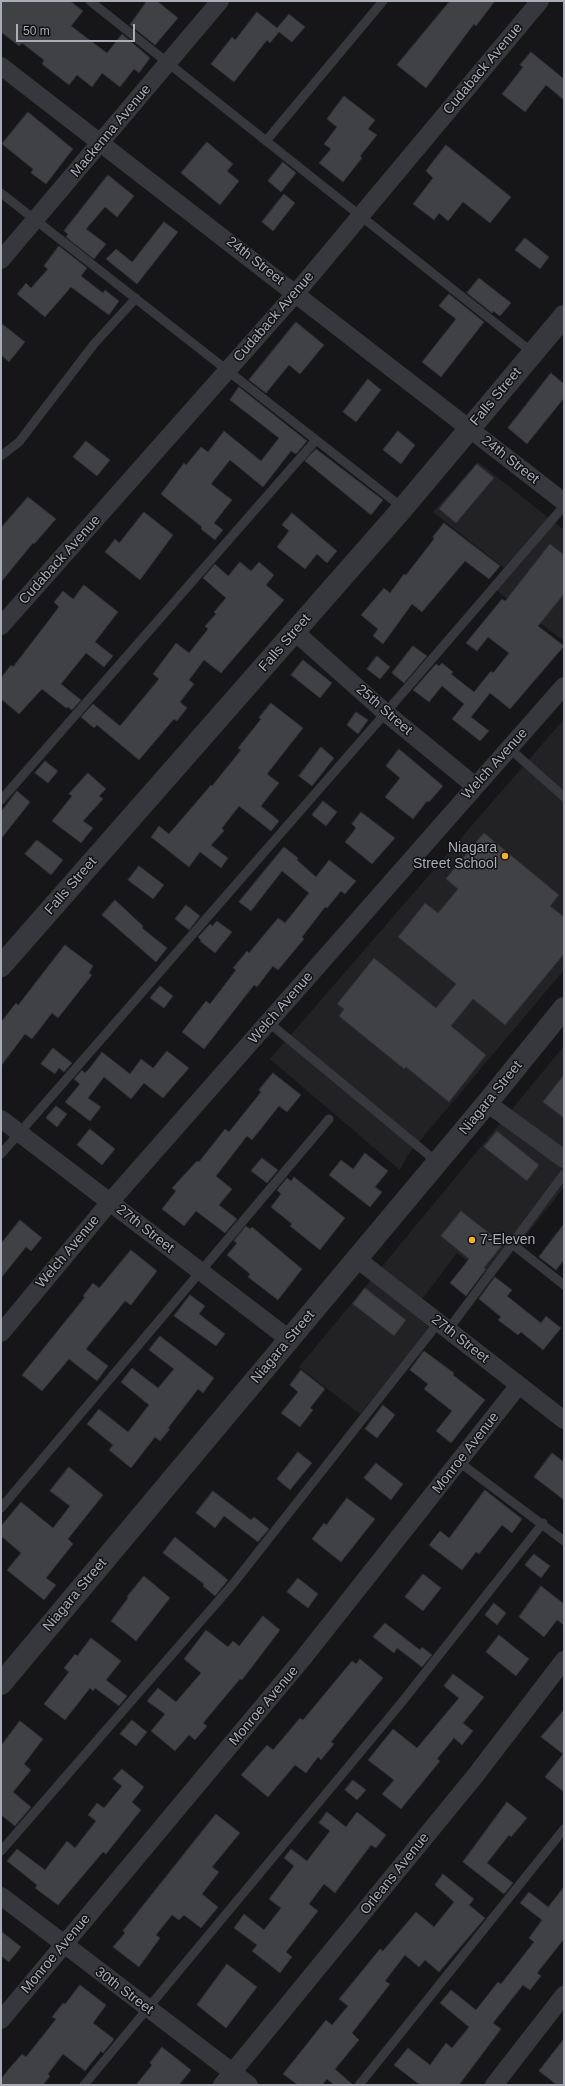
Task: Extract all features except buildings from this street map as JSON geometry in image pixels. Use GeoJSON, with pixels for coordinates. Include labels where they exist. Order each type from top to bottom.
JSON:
{"type":"FeatureCollection","features":[{"type":"Feature","properties":{"kind":"street","name":"Mackenna Avenue"},"geometry":{"type":"LineString","coordinates":[[1,260],[220,1]]}},
{"type":"Feature","properties":{"kind":"street","name":"Cudaback Avenue"},"geometry":{"type":"LineString","coordinates":[[1,626],[296,293],[540,1]]}},
{"type":"Feature","properties":{"kind":"street","name":"24th Street"},"geometry":{"type":"LineString","coordinates":[[1,66],[564,502]]}},
{"type":"Feature","properties":{"kind":"street","name":"Falls Street"},"geometry":{"type":"LineString","coordinates":[[1,966],[403,508],[564,316]]}},
{"type":"Feature","properties":{"kind":"street","name":"25th Street"},"geometry":{"type":"LineString","coordinates":[[295,632],[386,713],[475,786]]}},
{"type":"Feature","properties":{"kind":"street","name":"Welch Avenue"},"geometry":{"type":"LineString","coordinates":[[1,1333],[110,1202],[475,786],[562,692]]}},
{"type":"Feature","properties":{"kind":"street","name":"Niagara Street"},"geometry":{"type":"LineString","coordinates":[[1,1684],[487,1103],[564,1008]]}},
{"type":"Feature","properties":{"kind":"street"},"geometry":{"type":"LineString","coordinates":[[487,1103],[564,1159]]}},
{"type":"Feature","properties":{"kind":"street","name":"27th Street"},"geometry":{"type":"LineString","coordinates":[[1,1119],[289,1339]]}},
{"type":"Feature","properties":{"kind":"street","name":"27th Street"},"geometry":{"type":"LineString","coordinates":[[357,1258],[564,1420]]}},
{"type":"Feature","properties":{"kind":"street","name":"Monroe Avenue"},"geometry":{"type":"LineString","coordinates":[[1,2020],[304,1657],[519,1385]]}},
{"type":"Feature","properties":{"kind":"street","name":"Orleans Avenue"},"geometry":{"type":"LineString","coordinates":[[228,2079],[475,1776],[564,1660]]}},
{"type":"Feature","properties":{"kind":"street","name":"30th Street"},"geometry":{"type":"LineString","coordinates":[[1,1896],[147,2008],[228,2079],[249,2085]]}},
{"type":"Feature","properties":{"kind":"street"},"geometry":{"type":"LineString","coordinates":[[494,2085],[564,1995]]}},
{"type":"Feature","properties":{"kind":"lane"},"geometry":{"type":"LineString","coordinates":[[266,141],[383,1]]}},
{"type":"Feature","properties":{"kind":"lane"},"geometry":{"type":"LineString","coordinates":[[95,3],[168,63],[533,353]]}},
{"type":"Feature","properties":{"kind":"lane"},"geometry":{"type":"LineString","coordinates":[[1,193],[403,508]]}},
{"type":"Feature","properties":{"kind":"lane"},"geometry":{"type":"LineString","coordinates":[[1,456],[19,442],[94,344],[136,298]]}},
{"type":"Feature","properties":{"kind":"lane"},"geometry":{"type":"LineString","coordinates":[[1,800],[316,440]]}},
{"type":"Feature","properties":{"kind":"lane"},"geometry":{"type":"LineString","coordinates":[[1,1154],[386,713],[564,506]]}},
{"type":"Feature","properties":{"kind":"lane"},"geometry":{"type":"LineString","coordinates":[[509,748],[564,797]]}},
{"type":"Feature","properties":{"kind":"lane"},"geometry":{"type":"LineString","coordinates":[[268,1022],[437,1162]]}},
{"type":"Feature","properties":{"kind":"lane"},"geometry":{"type":"LineString","coordinates":[[1,1508],[199,1271],[329,1119]]}},
{"type":"Feature","properties":{"kind":"lane"},"geometry":{"type":"LineString","coordinates":[[1,1851],[233,1584],[443,1326],[512,1244],[564,1174]]}},
{"type":"Feature","properties":{"kind":"lane"},"geometry":{"type":"LineString","coordinates":[[512,1244],[564,1285]]}},
{"type":"Feature","properties":{"kind":"lane"},"geometry":{"type":"LineString","coordinates":[[459,1462],[564,1540]]}},
{"type":"Feature","properties":{"kind":"lane"},"geometry":{"type":"LineString","coordinates":[[84,2085],[402,1702],[543,1523]]}},
{"type":"Feature","properties":{"kind":"lane"},"geometry":{"type":"LineString","coordinates":[[359,2085],[564,1829]]}},
{"type":"Feature","properties":{"kind":"shaded area"},"geometry":{"type":"Polygon","coordinates":[[[478,462],[564,530],[564,641],[489,585],[504,568],[433,512],[478,462]]]}},
{"type":"Feature","properties":{"kind":"shaded area","name":"Niagara Street School"},"geometry":{"type":"Polygon","coordinates":[[[564,719],[564,970],[407,1156],[400,1170],[270,1059],[564,719]]]}},
{"type":"Feature","properties":{"kind":"shaded area"},"geometry":{"type":"Polygon","coordinates":[[[564,1046],[564,1187],[492,1279],[457,1253],[414,1310],[433,1326],[360,1414],[299,1367],[564,1046]]]}},
{"type":"Feature","properties":{"kind":"place","name":"Niagara Street School"},"geometry":{"type":"Point","coordinates":[505,856]}},
{"type":"Feature","properties":{"kind":"place","name":"7-Eleven"},"geometry":{"type":"Point","coordinates":[472,1240]}}]}
